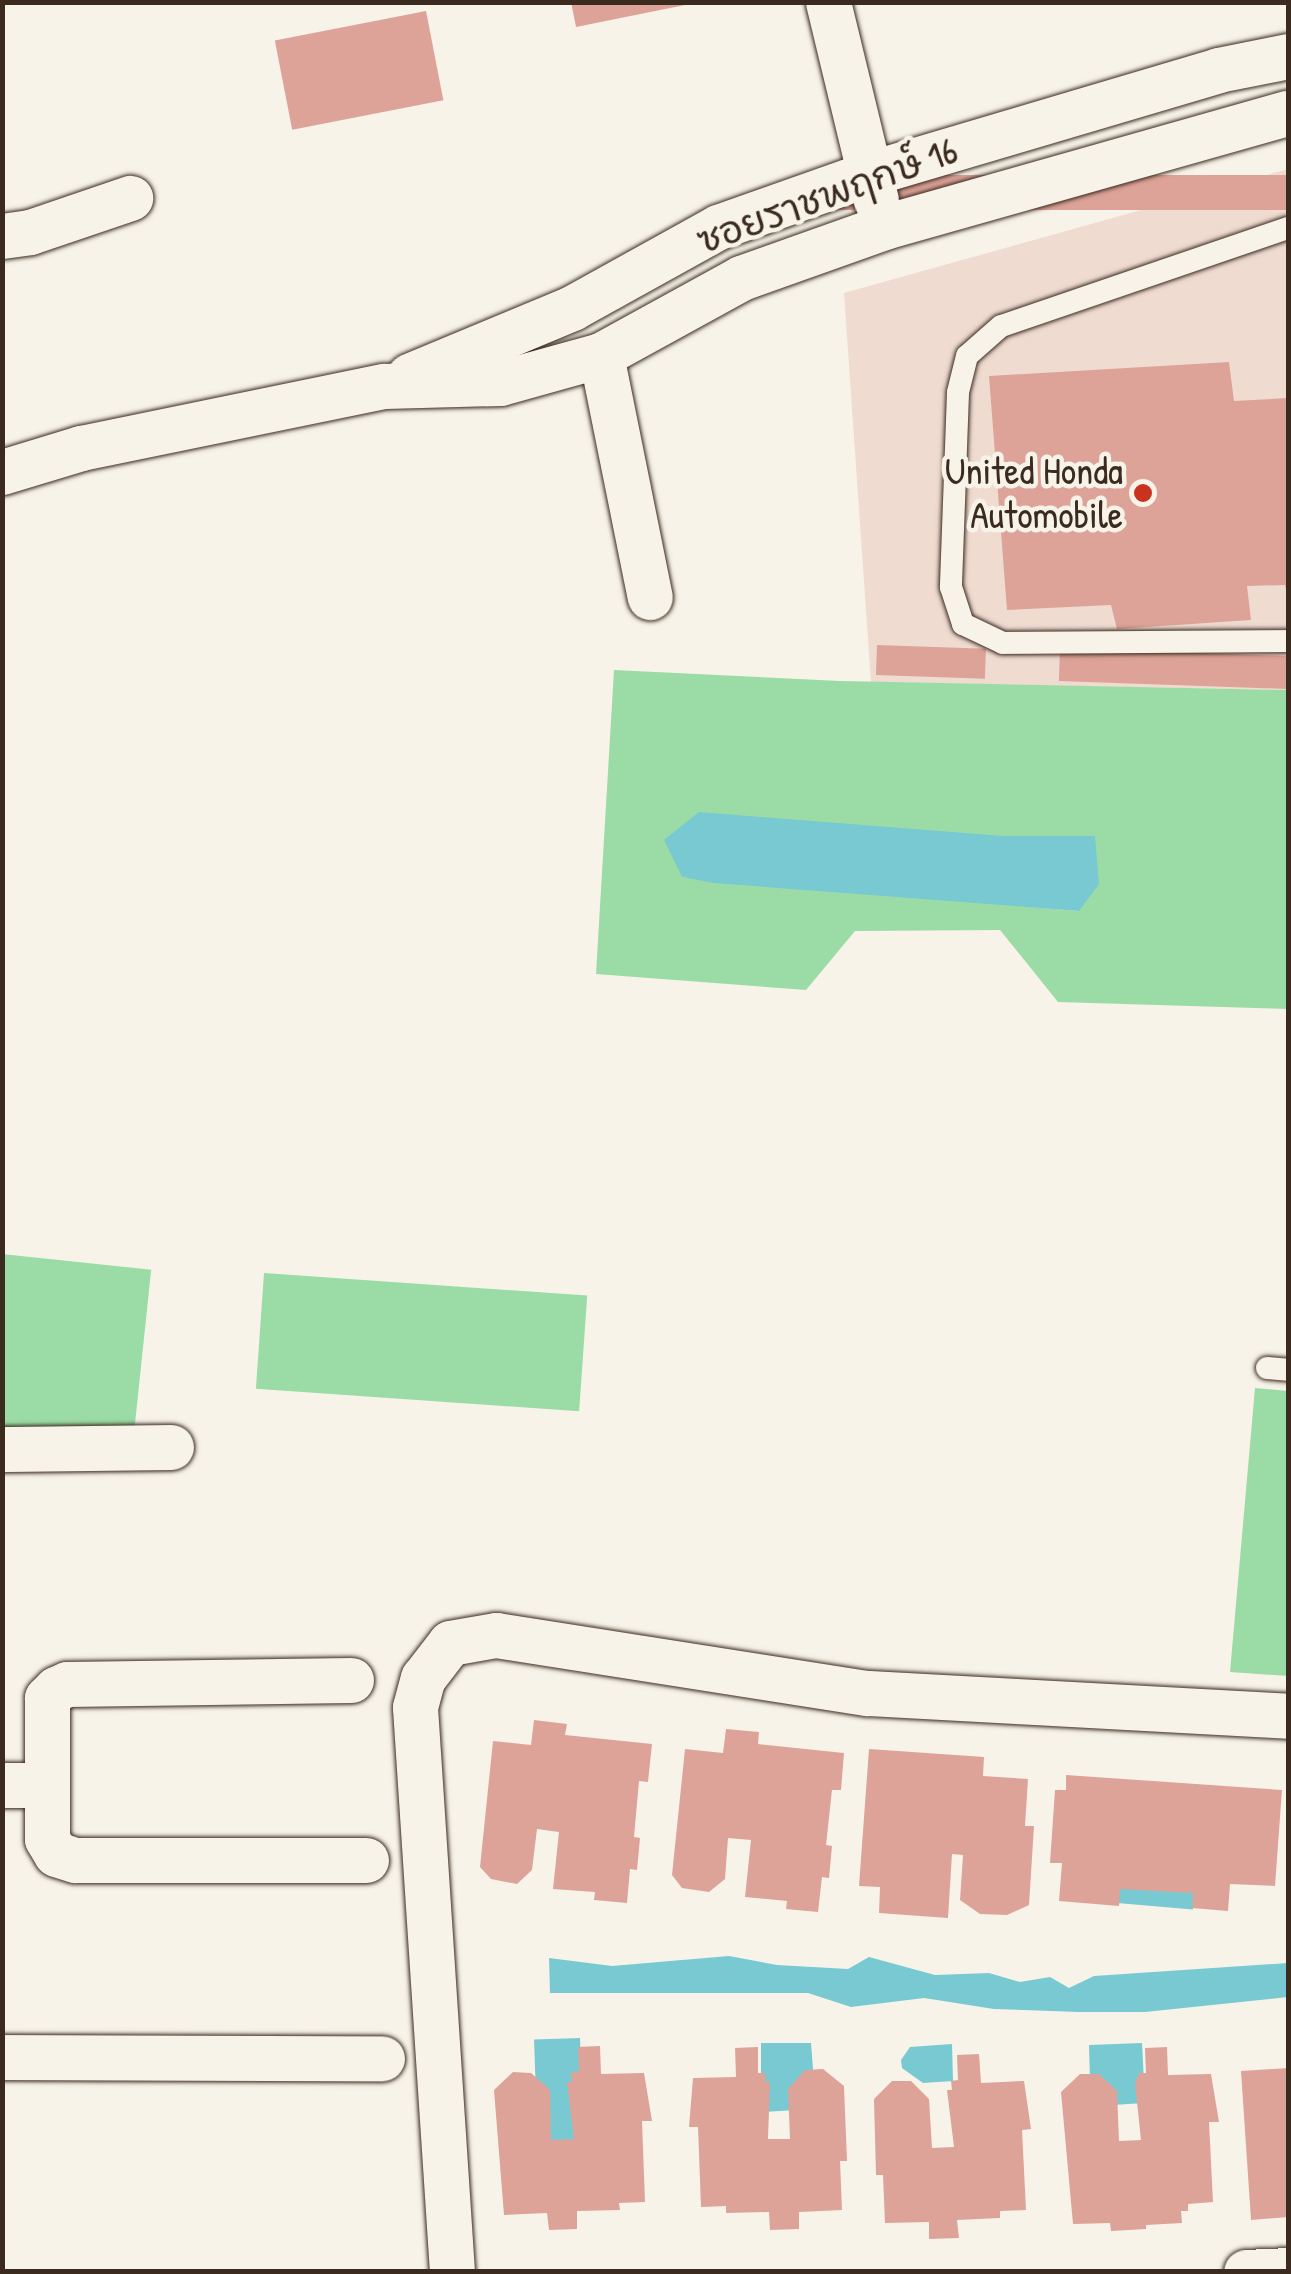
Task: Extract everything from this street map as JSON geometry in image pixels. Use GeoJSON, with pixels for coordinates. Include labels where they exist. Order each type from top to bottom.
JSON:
{"type":"FeatureCollection","features":[{"type":"Feature","properties":{"kind":"street"},"geometry":{"type":"LineString","coordinates":[[828,2],[884,227]]}},
{"type":"Feature","properties":{"kind":"street","name":"ซอยราชพฤกษ์ 16"},"geometry":{"type":"LineString","coordinates":[[384,386],[572,308],[718,227],[868,174],[1218,70],[1288,56]]}},
{"type":"Feature","properties":{"kind":"street","name":"ซอยราชพฤกษ์ 16"},"geometry":{"type":"LineString","coordinates":[[2,472],[81,448],[384,386],[500,383],[601,355],[740,278],[884,227],[1288,114]]}},
{"type":"Feature","properties":{"kind":"street"},"geometry":{"type":"LineString","coordinates":[[2,236],[30,232],[130,198]]}},
{"type":"Feature","properties":{"kind":"street"},"geometry":{"type":"LineString","coordinates":[[601,355],[650,597]]}},
{"type":"Feature","properties":{"kind":"street"},"geometry":{"type":"LineString","coordinates":[[2,1449],[171,1446]]}},
{"type":"Feature","properties":{"kind":"street"},"geometry":{"type":"LineString","coordinates":[[452,2272],[415,1707],[422,1678],[450,1644],[496,1635],[868,1693],[1288,1716]]}},
{"type":"Feature","properties":{"kind":"street"},"geometry":{"type":"LineString","coordinates":[[351,1680],[67,1684],[47,1698],[24,1785],[56,1854],[75,1860],[366,1860]]}},
{"type":"Feature","properties":{"kind":"street"},"geometry":{"type":"LineString","coordinates":[[2,2057],[382,2058]]}},
{"type":"Feature","properties":{"kind":"street"},"geometry":{"type":"LineString","coordinates":[[1246,2272],[1288,2270]]}},
{"type":"Feature","properties":{"kind":"lane"},"geometry":{"type":"LineString","coordinates":[[1288,228],[1001,326],[967,356],[958,393],[950,587],[964,624],[1003,643],[1288,641]]}},
{"type":"Feature","properties":{"kind":"shaded area"},"geometry":{"type":"Polygon","coordinates":[[[1288,169],[1288,690],[871,682],[844,293],[1288,169]]]}},
{"type":"Feature","properties":{"kind":"green space"},"geometry":{"type":"Polygon","coordinates":[[[614,670],[840,681],[1288,690],[1288,1009],[1058,1002],[1000,930],[855,931],[806,990],[596,974],[614,670]],[[1003,836],[682,877],[1078,911],[1095,836],[1003,836]]]}},
{"type":"Feature","properties":{"kind":"green space"},"geometry":{"type":"Polygon","coordinates":[[[2,1254],[151,1270],[133,1444],[2,1430],[2,1254]]]}},
{"type":"Feature","properties":{"kind":"green space"},"geometry":{"type":"Polygon","coordinates":[[[264,1273],[587,1296],[579,1411],[256,1389],[264,1273]]]}},
{"type":"Feature","properties":{"kind":"green space"},"geometry":{"type":"Polygon","coordinates":[[[1255,1388],[1288,1391],[1288,1676],[1230,1672],[1255,1388]]]}},
{"type":"Feature","properties":{"kind":"water"},"geometry":{"type":"Polygon","coordinates":[[[699,812],[1003,836],[1095,836],[1099,884],[1079,911],[714,883],[682,877],[664,840],[699,812]]]}},
{"type":"Feature","properties":{"kind":"water"},"geometry":{"type":"Polygon","coordinates":[[[1107,1882],[1195,1890],[1193,1910],[1105,1902],[1107,1882]]]}},
{"type":"Feature","properties":{"kind":"water"},"geometry":{"type":"Polygon","coordinates":[[[729,1956],[777,1965],[848,1969],[869,1957],[935,1975],[989,1973],[1020,1982],[1050,1977],[1069,1988],[1094,1976],[1288,1963],[1288,1997],[1145,2012],[1079,2012],[994,2009],[924,1998],[851,2007],[808,1993],[550,1993],[549,1958],[612,1966],[729,1956]]]}},
{"type":"Feature","properties":{"kind":"water"},"geometry":{"type":"Polygon","coordinates":[[[580,2038],[584,2141],[538,2143],[534,2040],[580,2038]]]}},
{"type":"Feature","properties":{"kind":"water"},"geometry":{"type":"Polygon","coordinates":[[[761,2043],[811,2043],[813,2069],[797,2110],[761,2112],[761,2043]]]}},
{"type":"Feature","properties":{"kind":"water"},"geometry":{"type":"Polygon","coordinates":[[[1142,2043],[1145,2103],[1112,2105],[1090,2080],[1089,2045],[1142,2043]]]}},
{"type":"Feature","properties":{"kind":"water"},"geometry":{"type":"Polygon","coordinates":[[[952,2044],[953,2081],[923,2083],[902,2068],[901,2060],[910,2047],[952,2044]]]}},
{"type":"Feature","properties":{"kind":"building"},"geometry":{"type":"Polygon","coordinates":[[[571,2],[690,2],[690,4],[576,27],[571,2]]]}},
{"type":"Feature","properties":{"kind":"building"},"geometry":{"type":"Polygon","coordinates":[[[426,11],[443,100],[292,130],[275,40],[426,11]]]}},
{"type":"Feature","properties":{"kind":"building"},"geometry":{"type":"Polygon","coordinates":[[[839,175],[1288,175],[1288,210],[839,210],[839,175]]]}},
{"type":"Feature","properties":{"kind":"building","name":"United Honda Automobile"},"geometry":{"type":"Polygon","coordinates":[[[1229,362],[1234,401],[1288,398],[1288,597],[1285,585],[1247,586],[1251,620],[1117,629],[1111,605],[1007,610],[989,376],[1229,362]]]}},
{"type":"Feature","properties":{"kind":"building"},"geometry":{"type":"Polygon","coordinates":[[[877,645],[986,649],[985,679],[876,675],[877,645]]]}},
{"type":"Feature","properties":{"kind":"building"},"geometry":{"type":"Polygon","coordinates":[[[1060,648],[1288,656],[1287,689],[1059,681],[1060,648]]]}},
{"type":"Feature","properties":{"kind":"building"},"geometry":{"type":"Polygon","coordinates":[[[534,1720],[567,1724],[565,1735],[652,1744],[648,1782],[639,1781],[634,1837],[640,1838],[637,1870],[630,1869],[627,1903],[594,1900],[595,1892],[553,1889],[559,1832],[537,1829],[532,1870],[517,1884],[491,1879],[480,1867],[493,1741],[531,1745],[534,1720]]]}},
{"type":"Feature","properties":{"kind":"building"},"geometry":{"type":"Polygon","coordinates":[[[726,1729],[759,1732],[758,1744],[844,1753],[841,1790],[832,1790],[826,1845],[832,1846],[829,1878],[822,1877],[818,1912],[786,1909],[787,1901],[745,1897],[751,1840],[728,1838],[725,1879],[709,1892],[682,1888],[672,1875],[685,1749],[723,1753],[726,1729]]]}},
{"type":"Feature","properties":{"kind":"building"},"geometry":{"type":"Polygon","coordinates":[[[869,1749],[984,1757],[983,1776],[1028,1779],[1025,1826],[1034,1826],[1029,1905],[1007,1915],[980,1914],[960,1900],[963,1855],[952,1854],[948,1918],[879,1913],[880,1887],[859,1886],[869,1749]]]}},
{"type":"Feature","properties":{"kind":"building"},"geometry":{"type":"Polygon","coordinates":[[[1066,1775],[1282,1790],[1275,1886],[1230,1884],[1228,1911],[1192,1908],[1193,1893],[1120,1889],[1119,1906],[1059,1901],[1062,1863],[1050,1863],[1055,1790],[1066,1790],[1066,1775]]]}},
{"type":"Feature","properties":{"kind":"building"},"geometry":{"type":"Polygon","coordinates":[[[600,2046],[601,2074],[644,2073],[652,2121],[642,2121],[645,2202],[619,2203],[620,2210],[577,2211],[577,2229],[549,2230],[547,2213],[504,2215],[494,2090],[513,2072],[531,2073],[550,2090],[551,2140],[574,2139],[567,2082],[572,2082],[571,2072],[579,2072],[578,2047],[600,2046]]]}},
{"type":"Feature","properties":{"kind":"building"},"geometry":{"type":"Polygon","coordinates":[[[758,2047],[758,2073],[765,2073],[766,2082],[770,2082],[768,2139],[790,2139],[788,2089],[805,2070],[823,2069],[844,2086],[847,2161],[840,2161],[842,2210],[799,2212],[799,2229],[770,2230],[769,2212],[726,2213],[726,2206],[701,2207],[698,2127],[689,2127],[693,2078],[736,2077],[735,2048],[758,2047]]]}},
{"type":"Feature","properties":{"kind":"building"},"geometry":{"type":"Polygon","coordinates":[[[1167,2047],[1168,2075],[1211,2074],[1219,2122],[1209,2122],[1213,2202],[1188,2204],[1188,2211],[1181,2211],[1182,2223],[1146,2225],[1146,2229],[1111,2231],[1110,2223],[1073,2224],[1061,2092],[1080,2074],[1099,2074],[1117,2091],[1119,2141],[1141,2140],[1135,2083],[1139,2073],[1146,2073],[1145,2048],[1167,2047]]]}},
{"type":"Feature","properties":{"kind":"building"},"geometry":{"type":"Polygon","coordinates":[[[979,2054],[981,2083],[1024,2081],[1031,2129],[1022,2130],[1026,2210],[1000,2211],[1000,2218],[957,2220],[959,2238],[929,2239],[929,2222],[885,2223],[883,2175],[876,2175],[874,2099],[892,2081],[911,2081],[929,2099],[932,2148],[954,2147],[947,2090],[952,2090],[951,2081],[958,2080],[957,2055],[979,2054]]]}},
{"type":"Feature","properties":{"kind":"building"},"geometry":{"type":"Polygon","coordinates":[[[1288,2068],[1288,2217],[1251,2220],[1241,2071],[1288,2068]]]}},
{"type":"Feature","properties":{"kind":"place","name":"United Honda Automobile"},"geometry":{"type":"Point","coordinates":[1143,493]}}]}
